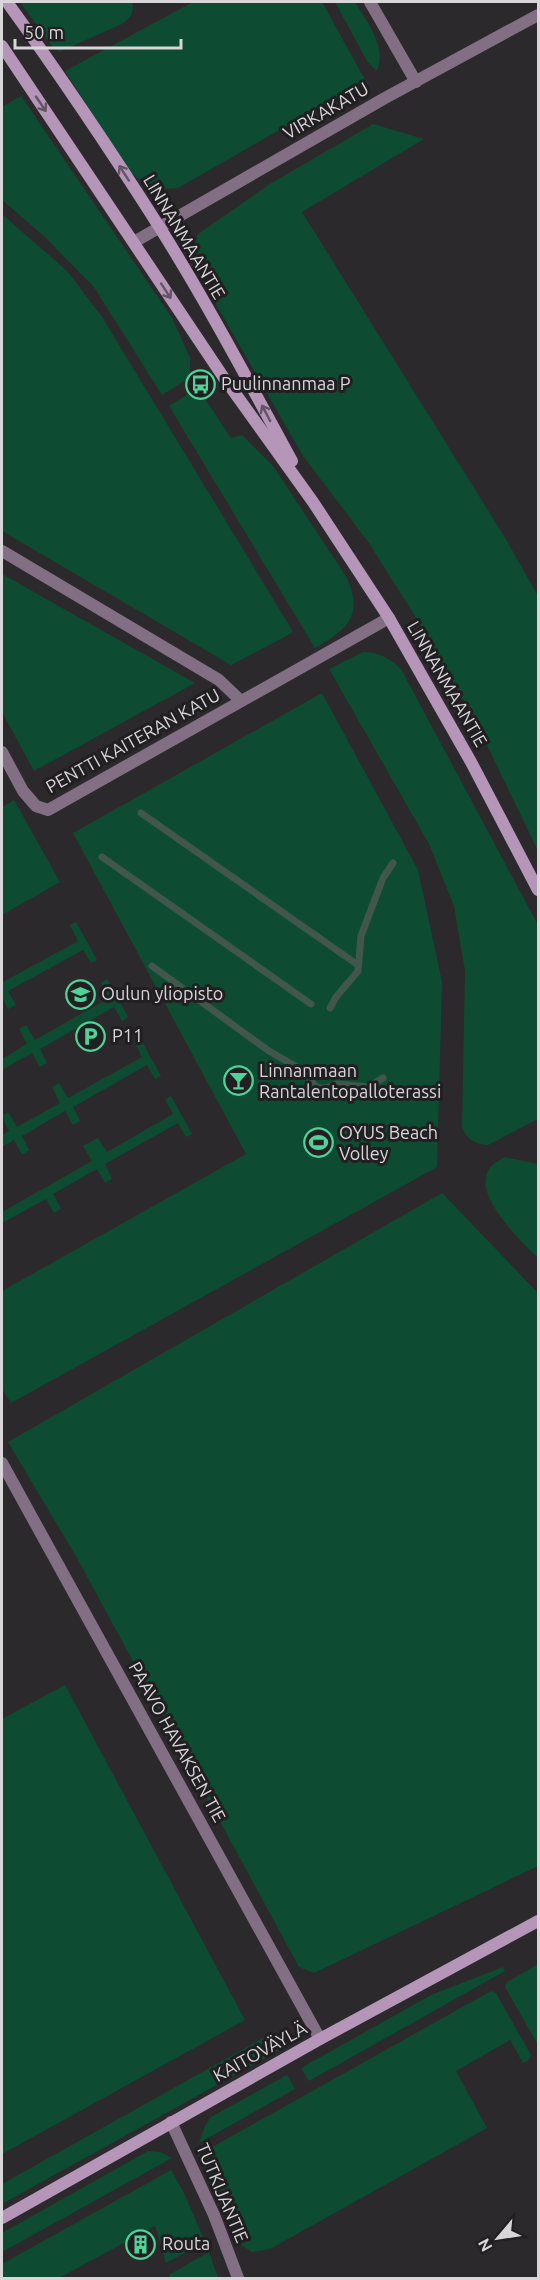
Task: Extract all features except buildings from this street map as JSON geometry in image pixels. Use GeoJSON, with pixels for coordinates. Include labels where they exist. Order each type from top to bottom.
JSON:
{"type":"FeatureCollection","features":[{"type":"Feature","properties":{"kind":"main road","name":"LINNANMAANTIE"},"geometry":{"type":"LineString","coordinates":[[7,2],[57,71],[160,228],[240,365],[313,502]]}},
{"type":"Feature","properties":{"kind":"main road","name":"LINNANMAANTIE"},"geometry":{"type":"LineString","coordinates":[[2,46],[224,378],[313,502],[389,618],[471,762],[538,890]]}},
{"type":"Feature","properties":{"kind":"main road","name":"KAITOVÄYLÄ"},"geometry":{"type":"LineString","coordinates":[[2,2218],[320,2039],[538,1921]]}},
{"type":"Feature","properties":{"kind":"street"},"geometry":{"type":"LineString","coordinates":[[370,2],[416,82]]}},
{"type":"Feature","properties":{"kind":"street","name":"VIRKAKATU"},"geometry":{"type":"LineString","coordinates":[[134,242],[538,15]]}},
{"type":"Feature","properties":{"kind":"street","name":"PENTTI KAITERAN KATU"},"geometry":{"type":"LineString","coordinates":[[2,551],[219,680],[241,701]]}},
{"type":"Feature","properties":{"kind":"street","name":"PENTTI KAITERAN KATU"},"geometry":{"type":"LineString","coordinates":[[2,752],[23,791],[36,806],[48,810],[389,618]]}},
{"type":"Feature","properties":{"kind":"street","name":"PAAVO HAVAKSEN TIE"},"geometry":{"type":"LineString","coordinates":[[2,1463],[320,2039]]}},
{"type":"Feature","properties":{"kind":"street","name":"TUTKIJANTIE"},"geometry":{"type":"LineString","coordinates":[[171,2122],[214,2215],[238,2278]]}},
{"type":"Feature","properties":{"kind":"green space"},"geometry":{"type":"Polygon","coordinates":[[[20,2],[132,2],[133,9],[122,24],[59,52],[52,46],[20,2]]]}},
{"type":"Feature","properties":{"kind":"green space"},"geometry":{"type":"Polygon","coordinates":[[[193,2],[322,2],[364,78],[363,82],[178,188],[157,187],[140,180],[129,170],[65,71],[193,2]]]}},
{"type":"Feature","properties":{"kind":"green space"},"geometry":{"type":"Polygon","coordinates":[[[335,2],[355,2],[365,18],[378,43],[377,71],[367,61],[335,2]]]}},
{"type":"Feature","properties":{"kind":"green space"},"geometry":{"type":"Polygon","coordinates":[[[21,96],[172,318],[190,358],[190,377],[162,395],[94,287],[44,236],[2,200],[2,107],[21,96]]]}},
{"type":"Feature","properties":{"kind":"green space"},"geometry":{"type":"Polygon","coordinates":[[[373,124],[424,139],[302,212],[504,536],[538,596],[538,851],[474,718],[420,624],[369,543],[303,456],[190,259],[198,234],[270,184],[373,124]]]}},
{"type":"Feature","properties":{"kind":"green space"},"geometry":{"type":"Polygon","coordinates":[[[2,214],[68,272],[102,317],[292,633],[231,665],[2,531],[2,214]]]}},
{"type":"Feature","properties":{"kind":"green space"},"geometry":{"type":"Polygon","coordinates":[[[198,388],[231,438],[242,435],[273,466],[347,578],[354,602],[353,612],[343,628],[315,648],[169,406],[198,388]]]}},
{"type":"Feature","properties":{"kind":"green space"},"geometry":{"type":"Polygon","coordinates":[[[2,574],[195,683],[34,771],[2,712],[2,574]]]}},
{"type":"Feature","properties":{"kind":"green space"},"geometry":{"type":"Polygon","coordinates":[[[363,652],[384,656],[401,669],[538,925],[538,1119],[488,1145],[472,1140],[462,1127],[465,971],[454,906],[429,844],[329,669],[363,652]]]}},
{"type":"Feature","properties":{"kind":"green space"},"geometry":{"type":"Polygon","coordinates":[[[322,693],[418,870],[442,982],[437,1167],[11,1403],[2,1389],[2,1291],[246,1154],[73,833],[322,693]]]}},
{"type":"Feature","properties":{"kind":"green space"},"geometry":{"type":"Polygon","coordinates":[[[14,800],[60,882],[2,915],[2,807],[14,800]]]}},
{"type":"Feature","properties":{"kind":"green space"},"geometry":{"type":"Polygon","coordinates":[[[76,922],[97,960],[91,963],[83,950],[8,991],[16,1005],[8,1009],[2,997],[2,980],[3,982],[78,941],[70,925],[76,922]]]}},
{"type":"Feature","properties":{"kind":"green space"},"geometry":{"type":"Polygon","coordinates":[[[107,979],[128,1017],[122,1021],[114,1007],[40,1049],[47,1063],[40,1067],[32,1053],[2,1070],[2,1059],[27,1044],[19,1029],[26,1025],[35,1040],[109,998],[101,983],[107,979]]]}},
{"type":"Feature","properties":{"kind":"green space"},"geometry":{"type":"Polygon","coordinates":[[[140,1038],[161,1076],[155,1079],[147,1065],[73,1107],[80,1121],[73,1125],[65,1111],[22,1136],[29,1150],[22,1155],[14,1140],[2,1147],[2,1135],[9,1131],[2,1116],[8,1112],[17,1127],[60,1103],[52,1087],[59,1083],[68,1098],[142,1057],[134,1041],[140,1038]]]}},
{"type":"Feature","properties":{"kind":"green space"},"geometry":{"type":"Polygon","coordinates":[[[171,1096],[192,1134],[186,1137],[178,1123],[105,1164],[112,1179],[105,1183],[97,1169],[53,1194],[61,1209],[54,1213],[46,1199],[2,1223],[2,1212],[92,1161],[83,1146],[98,1138],[107,1152],[173,1114],[165,1099],[171,1096]]]}},
{"type":"Feature","properties":{"kind":"green space"},"geometry":{"type":"Polygon","coordinates":[[[505,1157],[538,1164],[538,1258],[504,1221],[489,1198],[486,1187],[487,1173],[493,1165],[505,1157]]]}},
{"type":"Feature","properties":{"kind":"green space"},"geometry":{"type":"Polygon","coordinates":[[[442,1193],[538,1293],[538,1866],[314,1973],[299,1967],[77,1558],[8,1442],[442,1193]]]}},
{"type":"Feature","properties":{"kind":"green space"},"geometry":{"type":"Polygon","coordinates":[[[65,1685],[245,2020],[2,2154],[2,1719],[65,1685]]]}},
{"type":"Feature","properties":{"kind":"green space"},"geometry":{"type":"Polygon","coordinates":[[[538,1964],[538,2045],[505,1987],[507,1982],[538,1964]]]}},
{"type":"Feature","properties":{"kind":"green space"},"geometry":{"type":"Polygon","coordinates":[[[503,1967],[505,1971],[309,2081],[301,2068],[431,1995],[503,1967]]]}},
{"type":"Feature","properties":{"kind":"green space"},"geometry":{"type":"Polygon","coordinates":[[[491,1991],[496,1993],[531,2055],[529,2060],[523,2063],[510,2040],[456,2071],[487,2128],[270,2249],[252,2252],[237,2242],[198,2155],[491,1991]]]}},
{"type":"Feature","properties":{"kind":"green space"},"geometry":{"type":"Polygon","coordinates":[[[263,2038],[272,2039],[278,2051],[2,2204],[2,2184],[263,2038]]]}},
{"type":"Feature","properties":{"kind":"green space"},"geometry":{"type":"Polygon","coordinates":[[[287,2075],[295,2089],[199,2143],[211,2117],[287,2075]]]}},
{"type":"Feature","properties":{"kind":"green space"},"geometry":{"type":"Polygon","coordinates":[[[148,2151],[160,2152],[172,2158],[2,2252],[2,2233],[148,2151]]]}},
{"type":"Feature","properties":{"kind":"green space"},"geometry":{"type":"Polygon","coordinates":[[[171,2170],[184,2193],[205,2242],[166,2263],[155,2226],[59,2278],[2,2278],[2,2264],[171,2170]]]}},
{"type":"Feature","properties":{"kind":"green space"},"geometry":{"type":"Polygon","coordinates":[[[209,2252],[218,2278],[170,2278],[169,2275],[209,2252]]]}},
{"type":"Feature","properties":{"kind":"waterway"},"geometry":{"type":"LineString","coordinates":[[141,813],[358,965]]}},
{"type":"Feature","properties":{"kind":"waterway"},"geometry":{"type":"LineString","coordinates":[[102,857],[311,1004]]}},
{"type":"Feature","properties":{"kind":"waterway"},"geometry":{"type":"LineString","coordinates":[[330,1008],[336,997],[358,971],[361,936],[383,878],[393,863]]}},
{"type":"Feature","properties":{"kind":"waterway"},"geometry":{"type":"LineString","coordinates":[[152,966],[269,1051],[302,1070],[319,1088],[337,1084],[368,1087],[383,1078]]}},
{"type":"Feature","properties":{"kind":"place","name":"Puulinnanmaa P"},"geometry":{"type":"Point","coordinates":[200,384]}},
{"type":"Feature","properties":{"kind":"place","name":"Oulun yliopisto"},"geometry":{"type":"Point","coordinates":[80,994]}},
{"type":"Feature","properties":{"kind":"place","name":"P11"},"geometry":{"type":"Point","coordinates":[91,1036]}},
{"type":"Feature","properties":{"kind":"place","name":"Linnanmaan Rantalentopalloterassi"},"geometry":{"type":"Point","coordinates":[238,1081]}},
{"type":"Feature","properties":{"kind":"place","name":"OYUS Beach Volley"},"geometry":{"type":"Point","coordinates":[318,1143]}},
{"type":"Feature","properties":{"kind":"place","name":"Routa"},"geometry":{"type":"Point","coordinates":[141,2244]}}]}
